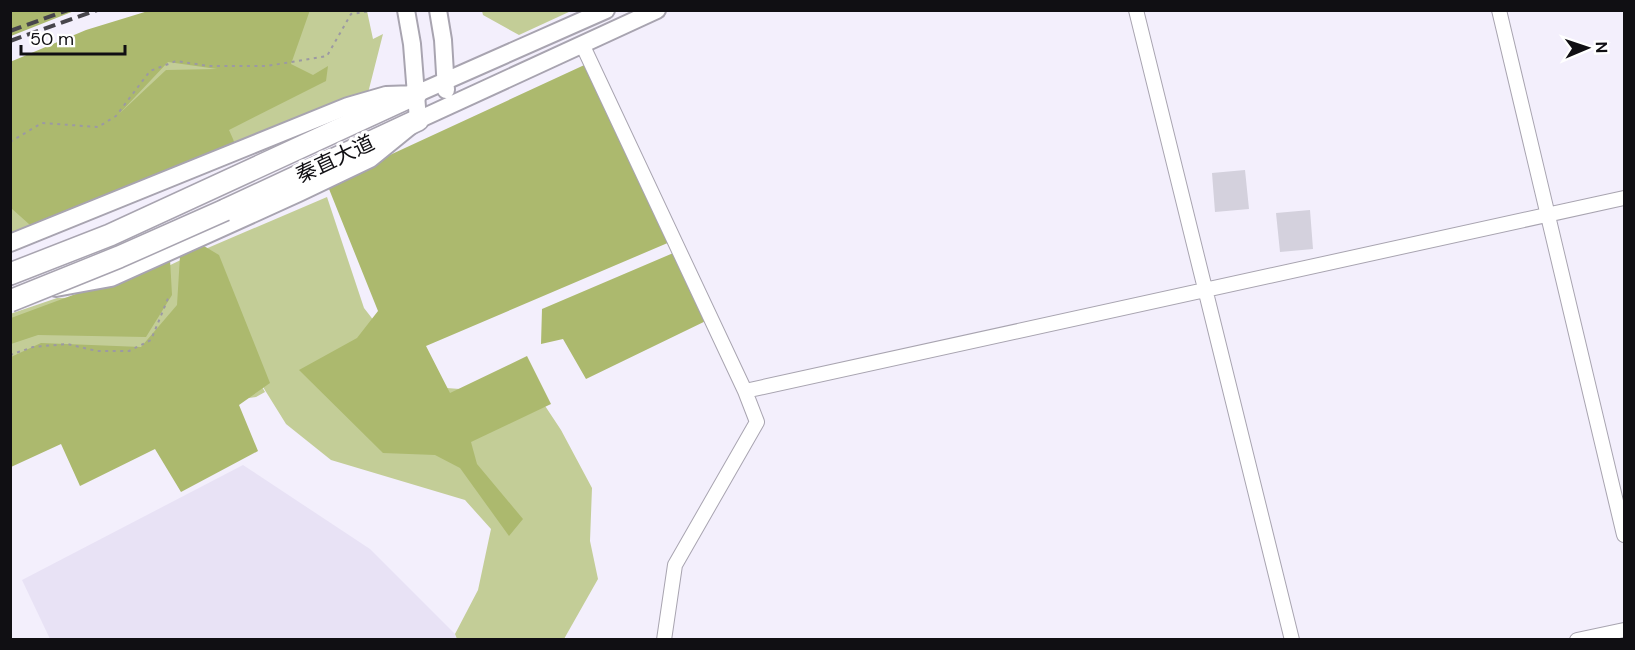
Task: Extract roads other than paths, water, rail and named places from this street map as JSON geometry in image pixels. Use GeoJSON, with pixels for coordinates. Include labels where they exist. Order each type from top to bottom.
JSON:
{"type":"FeatureCollection","features":[{"type":"Feature","properties":{"kind":"main road","name":"秦直大道"},"geometry":{"type":"LineString","coordinates":[[10,274],[110,235],[416,94]]}},
{"type":"Feature","properties":{"kind":"main road","name":"秦直大道"},"geometry":{"type":"LineString","coordinates":[[10,301],[119,257],[225,210],[418,120]]}},
{"type":"Feature","properties":{"kind":"street"},"geometry":{"type":"LineString","coordinates":[[10,294],[111,278],[370,159],[418,120],[412,44],[406,10]]}},
{"type":"Feature","properties":{"kind":"street"},"geometry":{"type":"LineString","coordinates":[[438,10],[448,106]]}},
{"type":"Feature","properties":{"kind":"street"},"geometry":{"type":"LineString","coordinates":[[14,238],[348,106],[386,95],[416,94],[606,10]]}},
{"type":"Feature","properties":{"kind":"street","name":"秦直大道"},"geometry":{"type":"LineString","coordinates":[[418,120],[657,10]]}},
{"type":"Feature","properties":{"kind":"street"},"geometry":{"type":"LineString","coordinates":[[1136,10],[1292,639]]}},
{"type":"Feature","properties":{"kind":"street"},"geometry":{"type":"LineString","coordinates":[[1499,10],[1624,535]]}},
{"type":"Feature","properties":{"kind":"street"},"geometry":{"type":"LineString","coordinates":[[582,44],[758,422],[675,565],[664,639]]}},
{"type":"Feature","properties":{"kind":"street"},"geometry":{"type":"LineString","coordinates":[[745,391],[1624,198]]}},
{"type":"Feature","properties":{"kind":"street"},"geometry":{"type":"LineString","coordinates":[[1577,639],[1624,630]]}},
{"type":"Feature","properties":{"kind":"railway"},"geometry":{"type":"LineString","coordinates":[[10,31],[68,10]]}},
{"type":"Feature","properties":{"kind":"railway"},"geometry":{"type":"LineString","coordinates":[[10,41],[97,10]]}}]}
